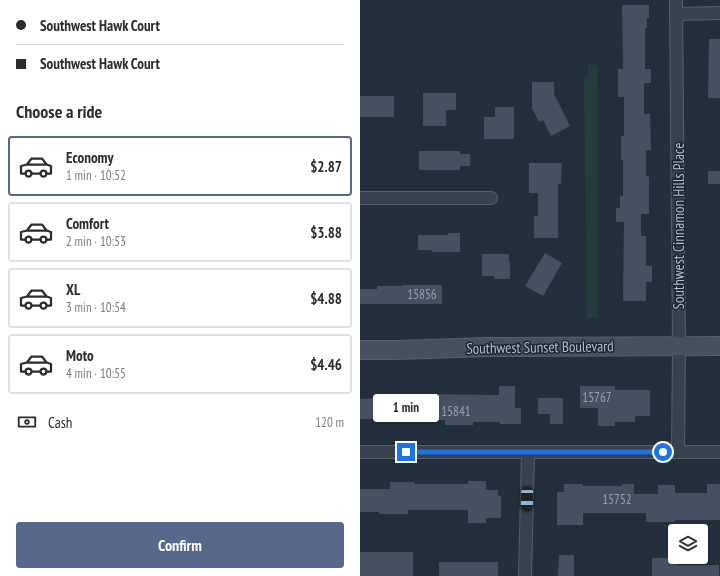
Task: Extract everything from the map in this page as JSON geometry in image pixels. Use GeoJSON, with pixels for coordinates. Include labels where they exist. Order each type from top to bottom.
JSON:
{"type":"FeatureCollection","features":[{"type":"Feature","properties":{"kind":"main road","name":"Southwest Sunset Boulevard"},"geometry":{"type":"LineString","coordinates":[[360,350],[488,347],[720,346]]}},
{"type":"Feature","properties":{"kind":"street","name":"Southwest Cinnamon Hills Place"},"geometry":{"type":"LineString","coordinates":[[676,0],[679,346],[678,452]]}},
{"type":"Feature","properties":{"kind":"street"},"geometry":{"type":"LineString","coordinates":[[676,14],[720,13]]}},
{"type":"Feature","properties":{"kind":"street"},"geometry":{"type":"LineString","coordinates":[[360,198],[491,198]]}},
{"type":"Feature","properties":{"kind":"street"},"geometry":{"type":"LineString","coordinates":[[360,452],[720,452]]}},
{"type":"Feature","properties":{"kind":"street"},"geometry":{"type":"LineString","coordinates":[[525,576],[528,453]]}},
{"type":"Feature","properties":{"kind":"green space"},"geometry":{"type":"Polygon","coordinates":[[[588,65],[597,65],[598,318],[587,318],[584,79],[588,78],[588,65]]]}},
{"type":"Feature","properties":{"kind":"building"},"geometry":{"type":"Polygon","coordinates":[[[622,5],[649,5],[649,18],[647,18],[647,28],[645,28],[645,69],[651,69],[651,83],[644,83],[644,114],[650,114],[651,150],[646,150],[646,176],[649,177],[649,214],[641,214],[641,236],[646,236],[646,266],[652,266],[652,282],[646,282],[646,301],[623,301],[624,222],[616,222],[616,208],[620,208],[620,196],[623,196],[621,136],[624,136],[624,97],[618,97],[618,69],[623,69],[622,5]]]}},
{"type":"Feature","properties":{"kind":"building"},"geometry":{"type":"Polygon","coordinates":[[[709,39],[720,39],[720,98],[708,98],[709,39]]]}},
{"type":"Feature","properties":{"kind":"building"},"geometry":{"type":"Polygon","coordinates":[[[532,82],[554,82],[554,94],[570,126],[551,136],[543,120],[539,122],[532,108],[532,82]]]}},
{"type":"Feature","properties":{"kind":"building"},"geometry":{"type":"Polygon","coordinates":[[[423,93],[456,93],[456,110],[446,110],[446,126],[423,126],[423,93]]]}},
{"type":"Feature","properties":{"kind":"building"},"geometry":{"type":"Polygon","coordinates":[[[360,96],[394,96],[394,117],[360,117],[360,96]]]}},
{"type":"Feature","properties":{"kind":"building"},"geometry":{"type":"Polygon","coordinates":[[[495,107],[514,107],[514,139],[484,139],[484,117],[495,117],[495,107]]]}},
{"type":"Feature","properties":{"kind":"building"},"geometry":{"type":"Polygon","coordinates":[[[419,151],[460,151],[460,154],[470,154],[470,166],[460,166],[460,170],[419,170],[419,151]]]}},
{"type":"Feature","properties":{"kind":"building"},"geometry":{"type":"Polygon","coordinates":[[[529,163],[562,163],[561,184],[558,184],[558,238],[534,238],[534,216],[538,216],[538,193],[529,193],[529,163]]]}},
{"type":"Feature","properties":{"kind":"building"},"geometry":{"type":"Polygon","coordinates":[[[708,171],[720,171],[720,184],[708,184],[708,171]]]}},
{"type":"Feature","properties":{"kind":"building"},"geometry":{"type":"Polygon","coordinates":[[[448,233],[460,233],[460,252],[432,252],[432,250],[418,250],[418,235],[448,235],[448,233]]]}},
{"type":"Feature","properties":{"kind":"building"},"geometry":{"type":"Polygon","coordinates":[[[545,253],[562,263],[543,296],[525,286],[545,253]]]}},
{"type":"Feature","properties":{"kind":"building"},"geometry":{"type":"Polygon","coordinates":[[[482,254],[509,254],[510,279],[494,279],[494,276],[482,276],[482,254]]]}},
{"type":"Feature","properties":{"kind":"building"},"geometry":{"type":"Polygon","coordinates":[[[442,285],[442,304],[360,304],[360,289],[377,289],[377,286],[442,285]]]}},
{"type":"Feature","properties":{"kind":"building"},"geometry":{"type":"Polygon","coordinates":[[[499,386],[515,386],[515,408],[521,408],[521,424],[473,422],[473,425],[445,425],[445,420],[409,420],[409,414],[380,414],[380,419],[360,419],[360,399],[409,396],[409,394],[499,395],[499,386]]]}},
{"type":"Feature","properties":{"kind":"building"},"geometry":{"type":"Polygon","coordinates":[[[580,386],[615,386],[615,390],[650,390],[650,416],[635,416],[635,422],[615,422],[615,426],[598,426],[598,408],[580,408],[580,386]]]}},
{"type":"Feature","properties":{"kind":"building"},"geometry":{"type":"Polygon","coordinates":[[[538,398],[563,398],[563,424],[550,424],[550,414],[538,414],[538,398]]]}},
{"type":"Feature","properties":{"kind":"building"},"geometry":{"type":"Polygon","coordinates":[[[468,481],[486,481],[486,490],[498,490],[498,496],[501,496],[501,518],[486,518],[486,523],[468,523],[468,510],[408,510],[408,514],[379,514],[379,512],[360,512],[360,489],[390,489],[390,482],[415,482],[414,484],[468,484],[468,481]]]}},
{"type":"Feature","properties":{"kind":"building"},"geometry":{"type":"Polygon","coordinates":[[[564,484],[583,484],[583,486],[622,486],[622,484],[634,484],[634,494],[658,494],[658,485],[675,485],[675,493],[707,493],[707,484],[720,484],[720,520],[675,520],[675,522],[646,522],[646,513],[583,513],[583,525],[557,525],[557,492],[564,492],[564,484]]]}},
{"type":"Feature","properties":{"kind":"building"},"geometry":{"type":"Polygon","coordinates":[[[360,552],[413,552],[413,576],[360,576],[360,552]]]}},
{"type":"Feature","properties":{"kind":"building"},"geometry":{"type":"Polygon","coordinates":[[[559,555],[574,555],[574,576],[558,576],[559,555]]]}},
{"type":"Feature","properties":{"kind":"building"},"geometry":{"type":"Polygon","coordinates":[[[652,558],[668,558],[668,564],[676,565],[719,565],[719,576],[652,576],[652,558]]]}},
{"type":"Feature","properties":{"kind":"building"},"geometry":{"type":"Polygon","coordinates":[[[439,562],[498,562],[498,576],[439,576],[439,562]]]}},
{"type":"Feature","properties":{"kind":"route"},"geometry":{"type":"LineString","coordinates":[[406,452],[663,452]]}}]}
